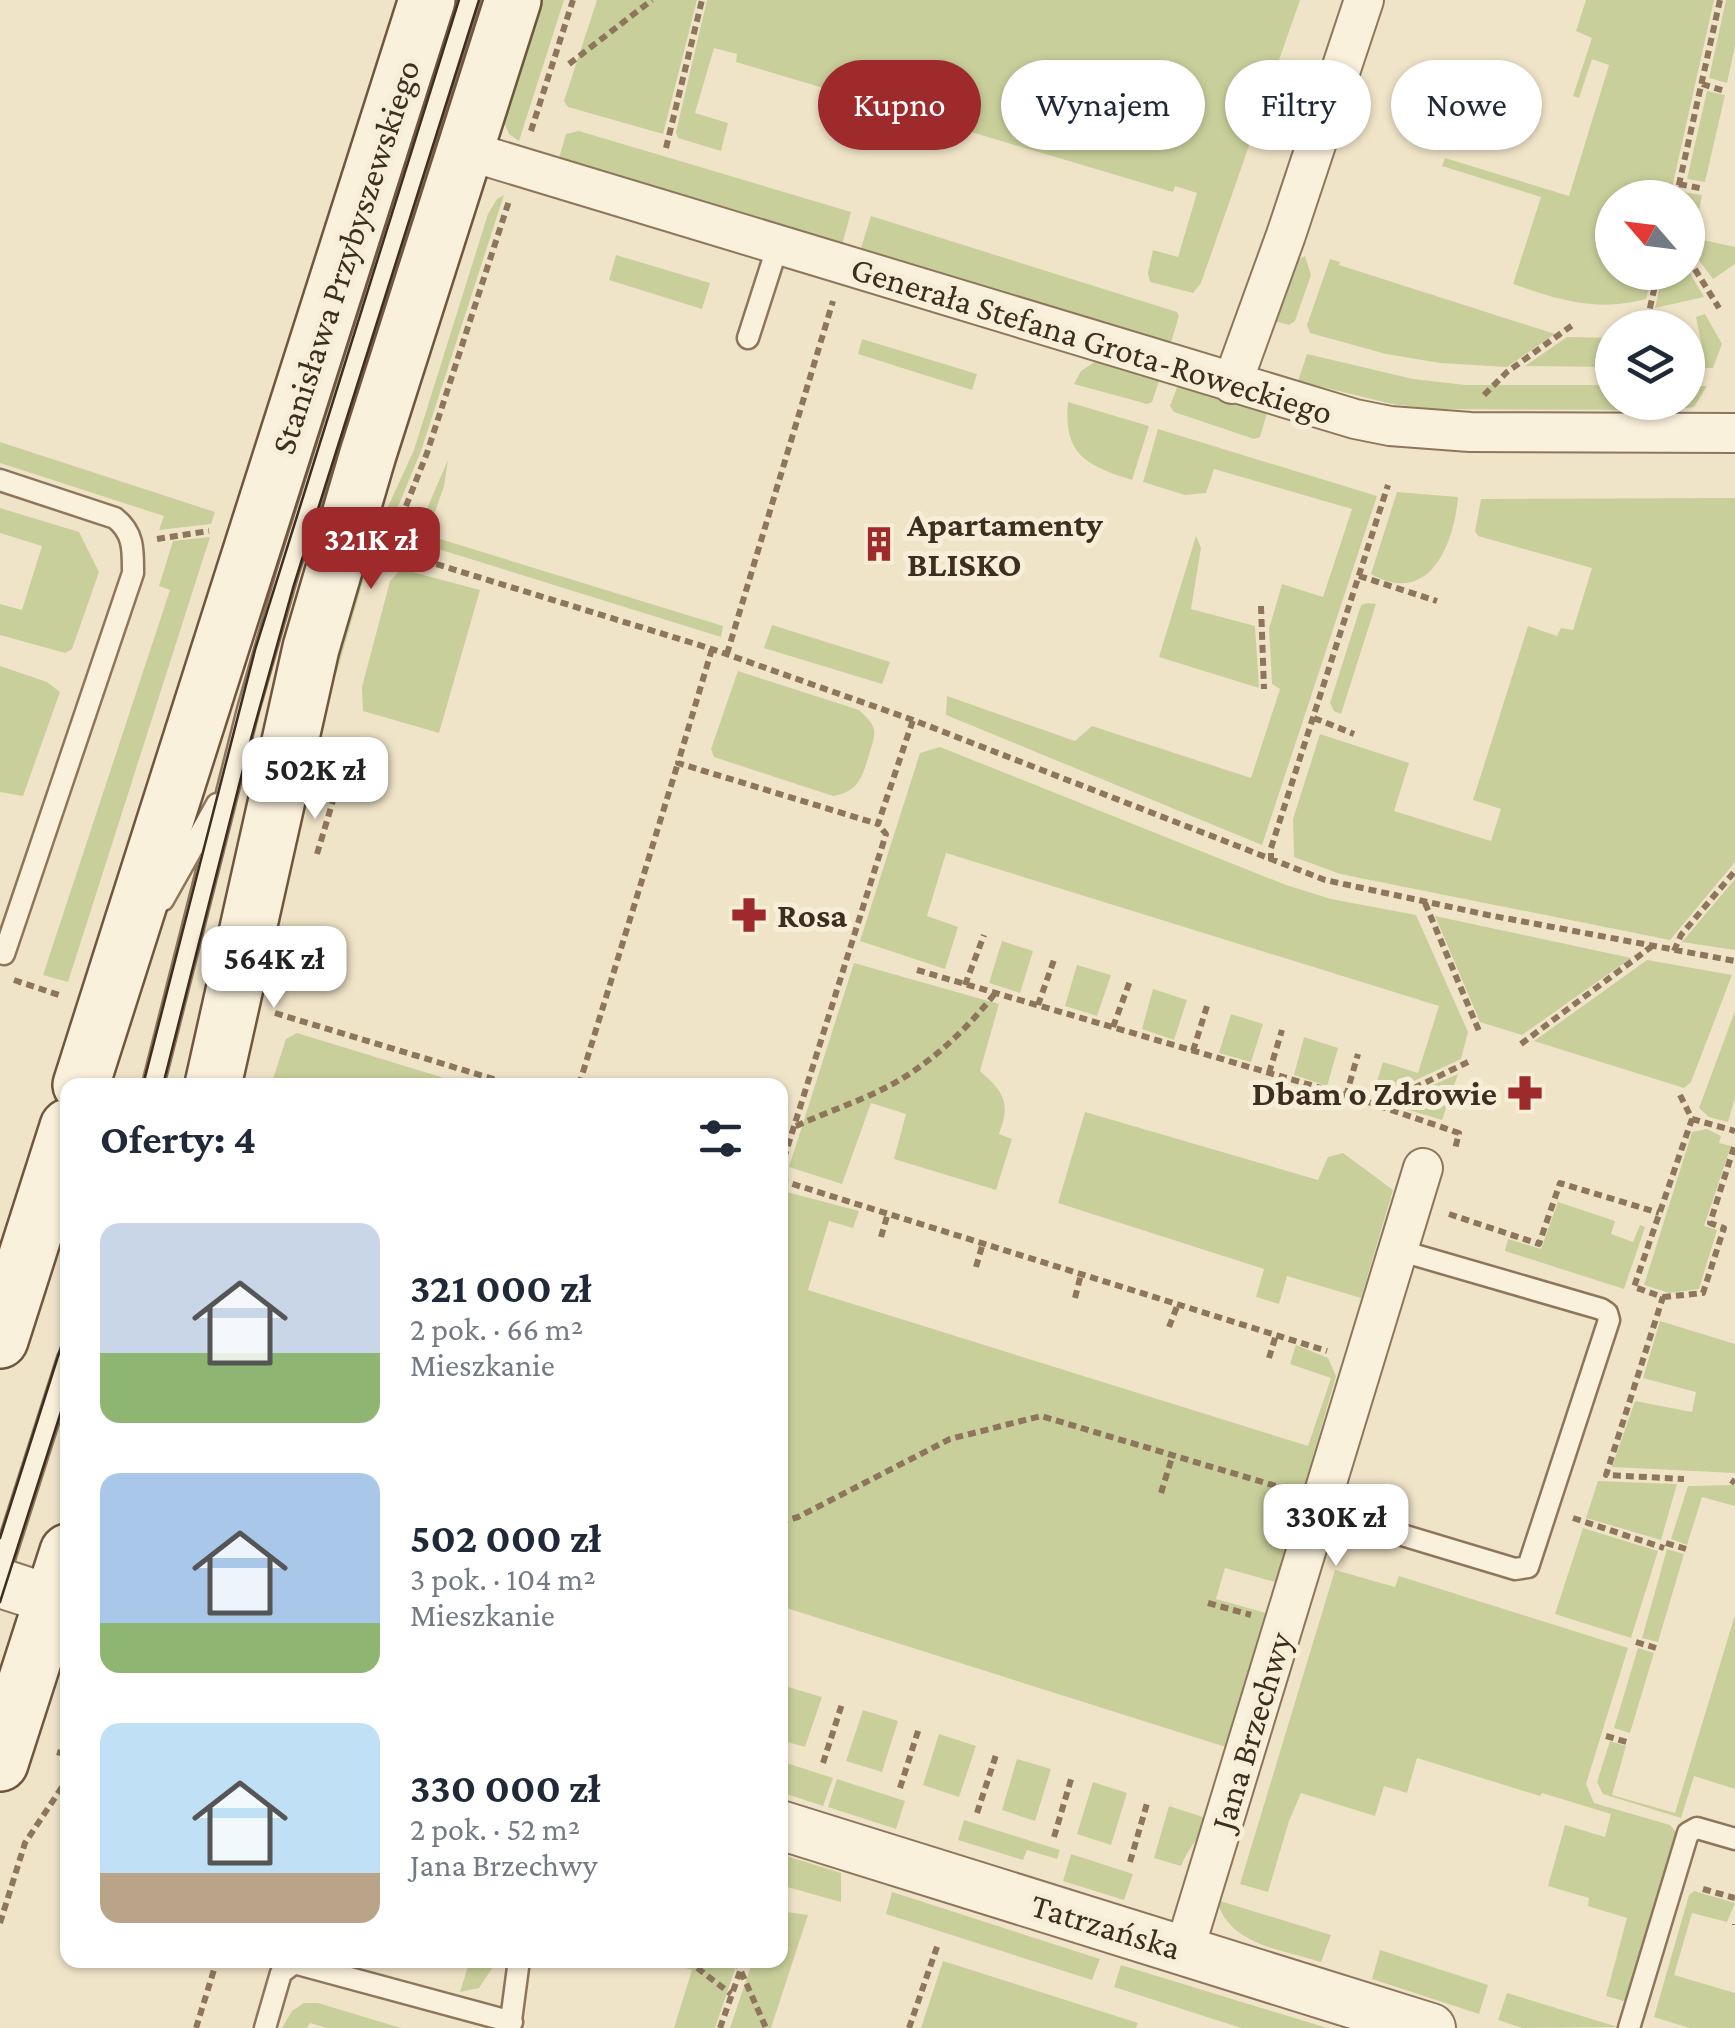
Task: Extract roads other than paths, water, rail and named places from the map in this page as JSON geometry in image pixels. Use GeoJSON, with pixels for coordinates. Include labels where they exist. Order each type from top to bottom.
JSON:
{"type":"FeatureCollection","features":[{"type":"Feature","properties":{"kind":"main road","name":"Stanisława Przybyszewskiego"},"geometry":{"type":"LineString","coordinates":[[82,1078],[90,1004],[427,0]]}},
{"type":"Feature","properties":{"kind":"main road"},"geometry":{"type":"LineString","coordinates":[[215,1078],[311,648],[357,490],[513,0]]}},
{"type":"Feature","properties":{"kind":"main road"},"geometry":{"type":"LineString","coordinates":[[0,1340],[60,1151]]}},
{"type":"Feature","properties":{"kind":"main road"},"geometry":{"type":"LineString","coordinates":[[0,1763],[60,1592]]}},
{"type":"Feature","properties":{"kind":"street"},"geometry":{"type":"LineString","coordinates":[[1232,384],[1364,0]]}},
{"type":"Feature","properties":{"kind":"street","name":"Generała Stefana Grota-Roweckiego"},"geometry":{"type":"LineString","coordinates":[[465,150],[1355,419],[1390,426],[1470,432],[1735,432]]}},
{"type":"Feature","properties":{"kind":"street","name":"Jana Brzechwy"},"geometry":{"type":"LineString","coordinates":[[1184,1951],[1309,1502],[1398,1250],[1439,1159]]}},
{"type":"Feature","properties":{"kind":"street"},"geometry":{"type":"LineString","coordinates":[[0,1583],[60,1586]]}},
{"type":"Feature","properties":{"kind":"street","name":"Tatrzańska"},"geometry":{"type":"LineString","coordinates":[[788,1827],[1184,1951],[1381,2021],[1431,2028]]}},
{"type":"Feature","properties":{"kind":"lane"},"geometry":{"type":"LineString","coordinates":[[154,1078],[288,572],[470,0]]}},
{"type":"Feature","properties":{"kind":"lane"},"geometry":{"type":"LineString","coordinates":[[748,338],[778,245]]}},
{"type":"Feature","properties":{"kind":"lane"},"geometry":{"type":"LineString","coordinates":[[0,480],[115,518],[127,528],[132,543],[132,573],[4,954]]}},
{"type":"Feature","properties":{"kind":"lane"},"geometry":{"type":"LineString","coordinates":[[90,1004],[131,954],[233,770]]}},
{"type":"Feature","properties":{"kind":"lane"},"geometry":{"type":"LineString","coordinates":[[1309,1502],[1515,1569],[1528,1568],[1608,1320],[1607,1313],[1398,1250]]}},
{"type":"Feature","properties":{"kind":"lane"},"geometry":{"type":"LineString","coordinates":[[0,1571],[60,1384]]}},
{"type":"Feature","properties":{"kind":"lane"},"geometry":{"type":"LineString","coordinates":[[1629,2028],[1688,1832],[1697,1828],[1735,1840]]}},
{"type":"Feature","properties":{"kind":"lane"},"geometry":{"type":"LineString","coordinates":[[265,2028],[281,1973],[288,1968]]}},
{"type":"Feature","properties":{"kind":"lane"},"geometry":{"type":"LineString","coordinates":[[312,1968],[511,2025],[518,1968]]}},
{"type":"Feature","properties":{"kind":"tram line"},"geometry":{"type":"LineString","coordinates":[[145,1078],[255,650],[459,0]]}},
{"type":"Feature","properties":{"kind":"tram line"},"geometry":{"type":"LineString","coordinates":[[165,1078],[293,588],[479,0]]}},
{"type":"Feature","properties":{"kind":"tram line"},"geometry":{"type":"LineString","coordinates":[[0,1538],[60,1350]]}},
{"type":"Feature","properties":{"kind":"tram line"},"geometry":{"type":"LineString","coordinates":[[0,1602],[60,1415]]}},
{"type":"Feature","properties":{"kind":"place","name":"Apartamenty BLISKO"},"geometry":{"type":"Point","coordinates":[879,544]}},
{"type":"Feature","properties":{"kind":"place","name":"Rosa"},"geometry":{"type":"Point","coordinates":[749,915]}},
{"type":"Feature","properties":{"kind":"place","name":"Dbam o Zdrowie"},"geometry":{"type":"Point","coordinates":[1525,1093]}}]}
